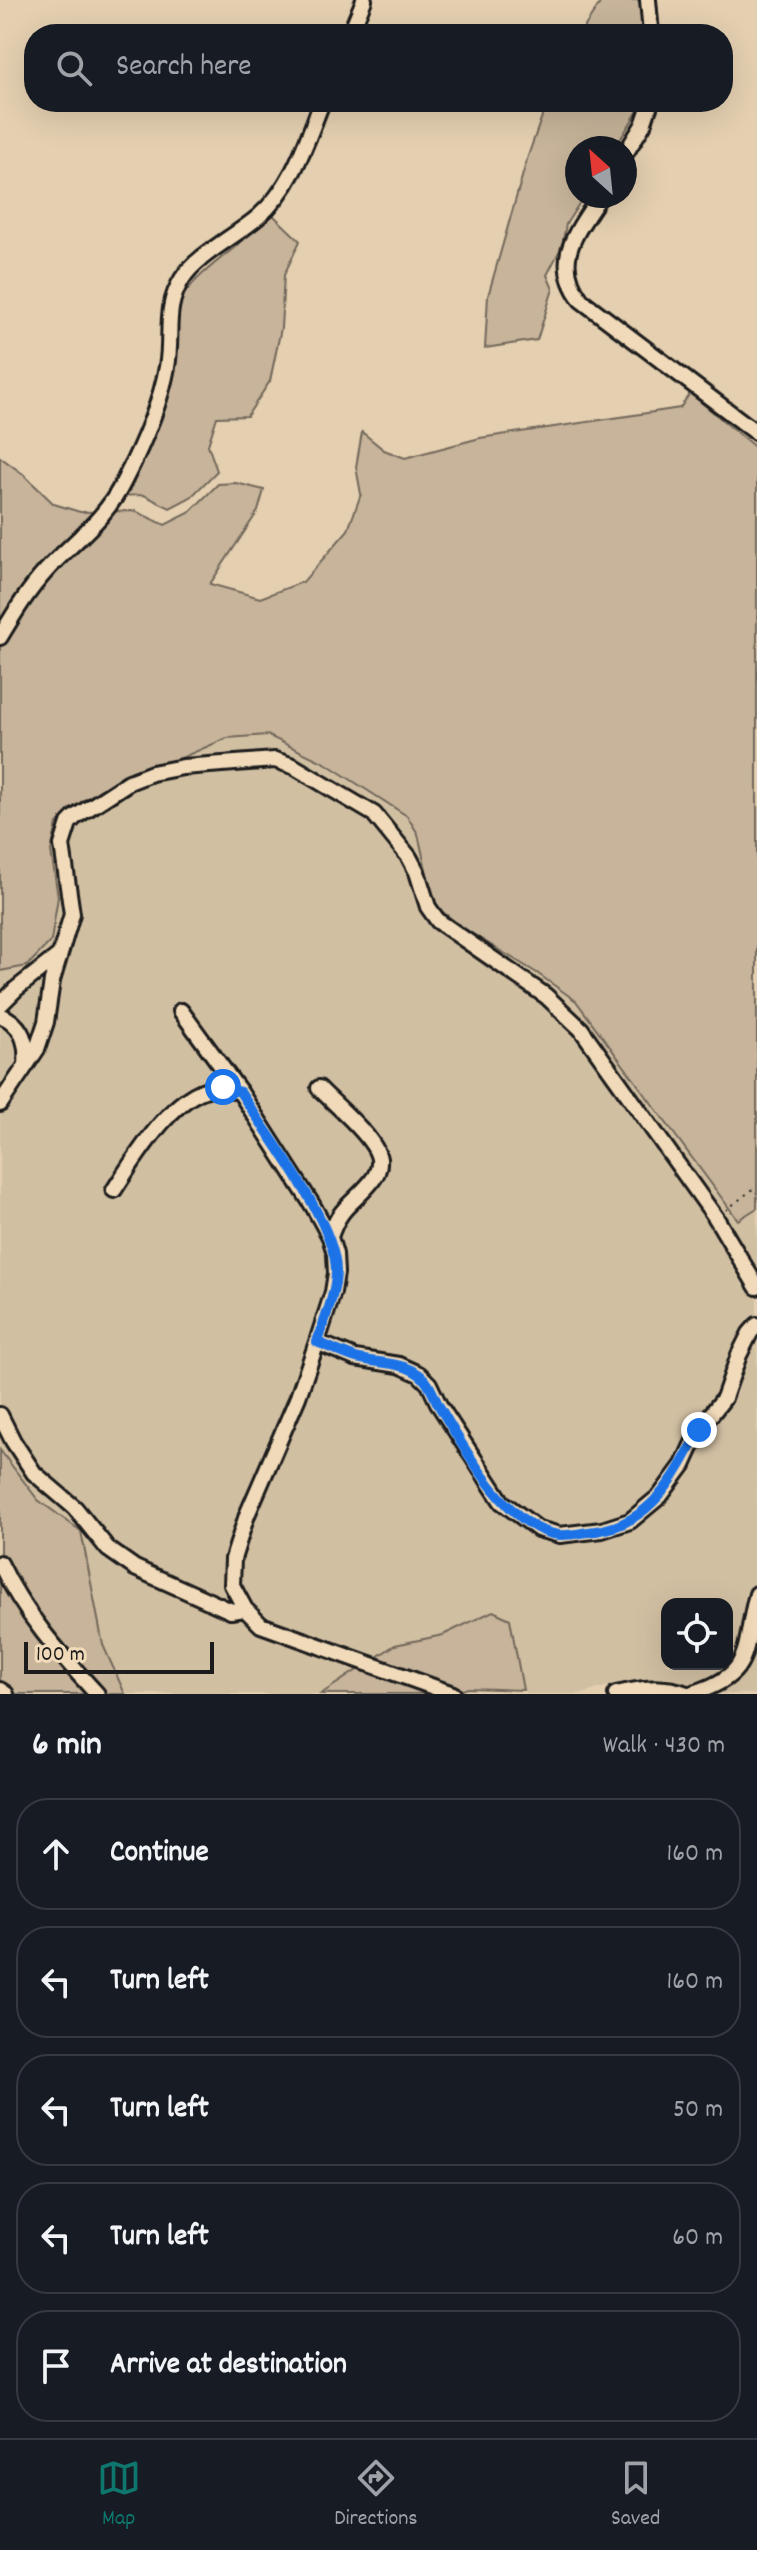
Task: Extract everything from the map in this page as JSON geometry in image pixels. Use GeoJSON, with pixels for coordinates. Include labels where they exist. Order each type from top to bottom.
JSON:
{"type":"FeatureCollection","features":[{"type":"Feature","properties":{"kind":"street"},"geometry":{"type":"LineString","coordinates":[[354,24],[364,0]]}},
{"type":"Feature","properties":{"kind":"street"},"geometry":{"type":"LineString","coordinates":[[648,0],[650,24]]}},
{"type":"Feature","properties":{"kind":"street"},"geometry":{"type":"LineString","coordinates":[[0,637],[21,602],[46,571],[103,516],[124,482],[160,399],[168,364],[169,315],[173,295],[185,274],[259,216],[281,193],[298,163],[318,112]]}},
{"type":"Feature","properties":{"kind":"street"},"geometry":{"type":"LineString","coordinates":[[636,136],[648,112]]}},
{"type":"Feature","properties":{"kind":"street"},"geometry":{"type":"LineString","coordinates":[[592,208],[568,251],[567,277],[571,287],[581,300],[757,433]]}},
{"type":"Feature","properties":{"kind":"street"},"geometry":{"type":"LineString","coordinates":[[0,1104],[26,1069],[46,1022],[52,981],[72,914],[62,845],[69,823],[129,782],[152,773],[183,767],[275,760],[293,766],[374,814],[409,857],[428,907],[438,921],[546,996],[581,1029],[716,1218],[757,1287]]}},
{"type":"Feature","properties":{"kind":"street"},"geometry":{"type":"LineString","coordinates":[[0,1005],[60,954]]}},
{"type":"Feature","properties":{"kind":"street"},"geometry":{"type":"LineString","coordinates":[[181,1011],[240,1092],[313,1206],[330,1237],[335,1254],[336,1273],[317,1342],[298,1397],[247,1515],[233,1559],[232,1585],[245,1609],[261,1625],[453,1694]]}},
{"type":"Feature","properties":{"kind":"street"},"geometry":{"type":"LineString","coordinates":[[0,1015],[21,1031],[28,1048],[26,1069]]}},
{"type":"Feature","properties":{"kind":"street"},"geometry":{"type":"LineString","coordinates":[[114,1190],[153,1131],[190,1098],[207,1089],[223,1087],[240,1092]]}},
{"type":"Feature","properties":{"kind":"street"},"geometry":{"type":"LineString","coordinates":[[319,1088],[372,1142],[379,1157],[379,1170],[371,1182],[344,1207],[330,1237]]}},
{"type":"Feature","properties":{"kind":"street"},"geometry":{"type":"LineString","coordinates":[[317,1342],[355,1358],[399,1365],[419,1374],[429,1384],[439,1405],[502,1502],[538,1529],[560,1535],[602,1530],[630,1521],[660,1496],[683,1465],[699,1430],[724,1398],[739,1355],[757,1325]]}},
{"type":"Feature","properties":{"kind":"street"},"geometry":{"type":"LineString","coordinates":[[0,1415],[34,1473],[75,1508],[108,1549],[135,1568],[231,1611],[245,1609]]}},
{"type":"Feature","properties":{"kind":"street"},"geometry":{"type":"LineString","coordinates":[[0,1563],[20,1602],[44,1636],[97,1694]]}},
{"type":"Feature","properties":{"kind":"street"},"geometry":{"type":"LineString","coordinates":[[616,1694],[650,1687],[672,1688],[689,1694],[729,1678],[742,1663],[748,1647],[751,1614],[757,1594]]}},
{"type":"Feature","properties":{"kind":"street"},"geometry":{"type":"LineString","coordinates":[[0,1690],[6,1694]]}},
{"type":"Feature","properties":{"kind":"path"},"geometry":{"type":"LineString","coordinates":[[716,1218],[757,1186]]}},
{"type":"Feature","properties":{"kind":"shaded area"},"geometry":{"type":"Polygon","coordinates":[[[602,0],[641,0],[644,24],[586,24],[602,0]]]}},
{"type":"Feature","properties":{"kind":"shaded area"},"geometry":{"type":"Polygon","coordinates":[[[543,112],[637,112],[622,136],[565,136],[565,208],[576,208],[566,224],[562,246],[547,275],[553,289],[537,340],[485,348],[488,296],[543,112]]]}},
{"type":"Feature","properties":{"kind":"shaded area"},"geometry":{"type":"Polygon","coordinates":[[[272,214],[300,241],[284,275],[281,328],[270,381],[247,416],[217,417],[208,445],[217,471],[191,497],[170,508],[144,495],[118,496],[134,470],[177,304],[197,279],[272,214]]]}},
{"type":"Feature","properties":{"kind":"shaded area"},"geometry":{"type":"Polygon","coordinates":[[[690,393],[757,449],[757,1208],[738,1220],[576,1001],[463,928],[438,908],[418,834],[407,816],[325,763],[267,735],[227,738],[84,800],[57,824],[51,851],[58,897],[51,941],[27,966],[0,971],[0,457],[54,504],[80,512],[135,511],[165,525],[189,513],[218,484],[236,483],[264,490],[258,511],[210,584],[260,598],[303,582],[348,530],[361,494],[356,467],[362,432],[384,450],[405,458],[480,438],[680,408],[690,393]]]}},
{"type":"Feature","properties":{"kind":"shaded area"},"geometry":{"type":"Polygon","coordinates":[[[267,735],[325,763],[407,816],[418,834],[430,887],[576,1001],[738,1220],[757,1208],[757,1694],[700,1694],[669,1677],[621,1682],[582,1694],[528,1694],[523,1690],[514,1640],[463,1626],[443,1635],[395,1645],[321,1694],[125,1694],[103,1645],[81,1531],[38,1500],[0,1450],[0,971],[27,966],[58,897],[51,851],[57,824],[84,800],[227,738],[267,735]]]}},
{"type":"Feature","properties":{"kind":"shaded area"},"geometry":{"type":"Polygon","coordinates":[[[0,1450],[38,1500],[81,1531],[103,1645],[125,1694],[0,1694],[0,1450]]]}},
{"type":"Feature","properties":{"kind":"shaded area"},"geometry":{"type":"Polygon","coordinates":[[[493,1611],[510,1619],[523,1690],[468,1688],[451,1694],[321,1694],[395,1645],[443,1635],[493,1611]]]}},
{"type":"Feature","properties":{"kind":"route"},"geometry":{"type":"LineString","coordinates":[[223,1087],[240,1092],[330,1237],[336,1273],[317,1342],[355,1358],[399,1365],[419,1374],[429,1384],[439,1405],[502,1502],[538,1529],[560,1535],[602,1530],[630,1521],[660,1496],[683,1465],[699,1430]]}}]}
